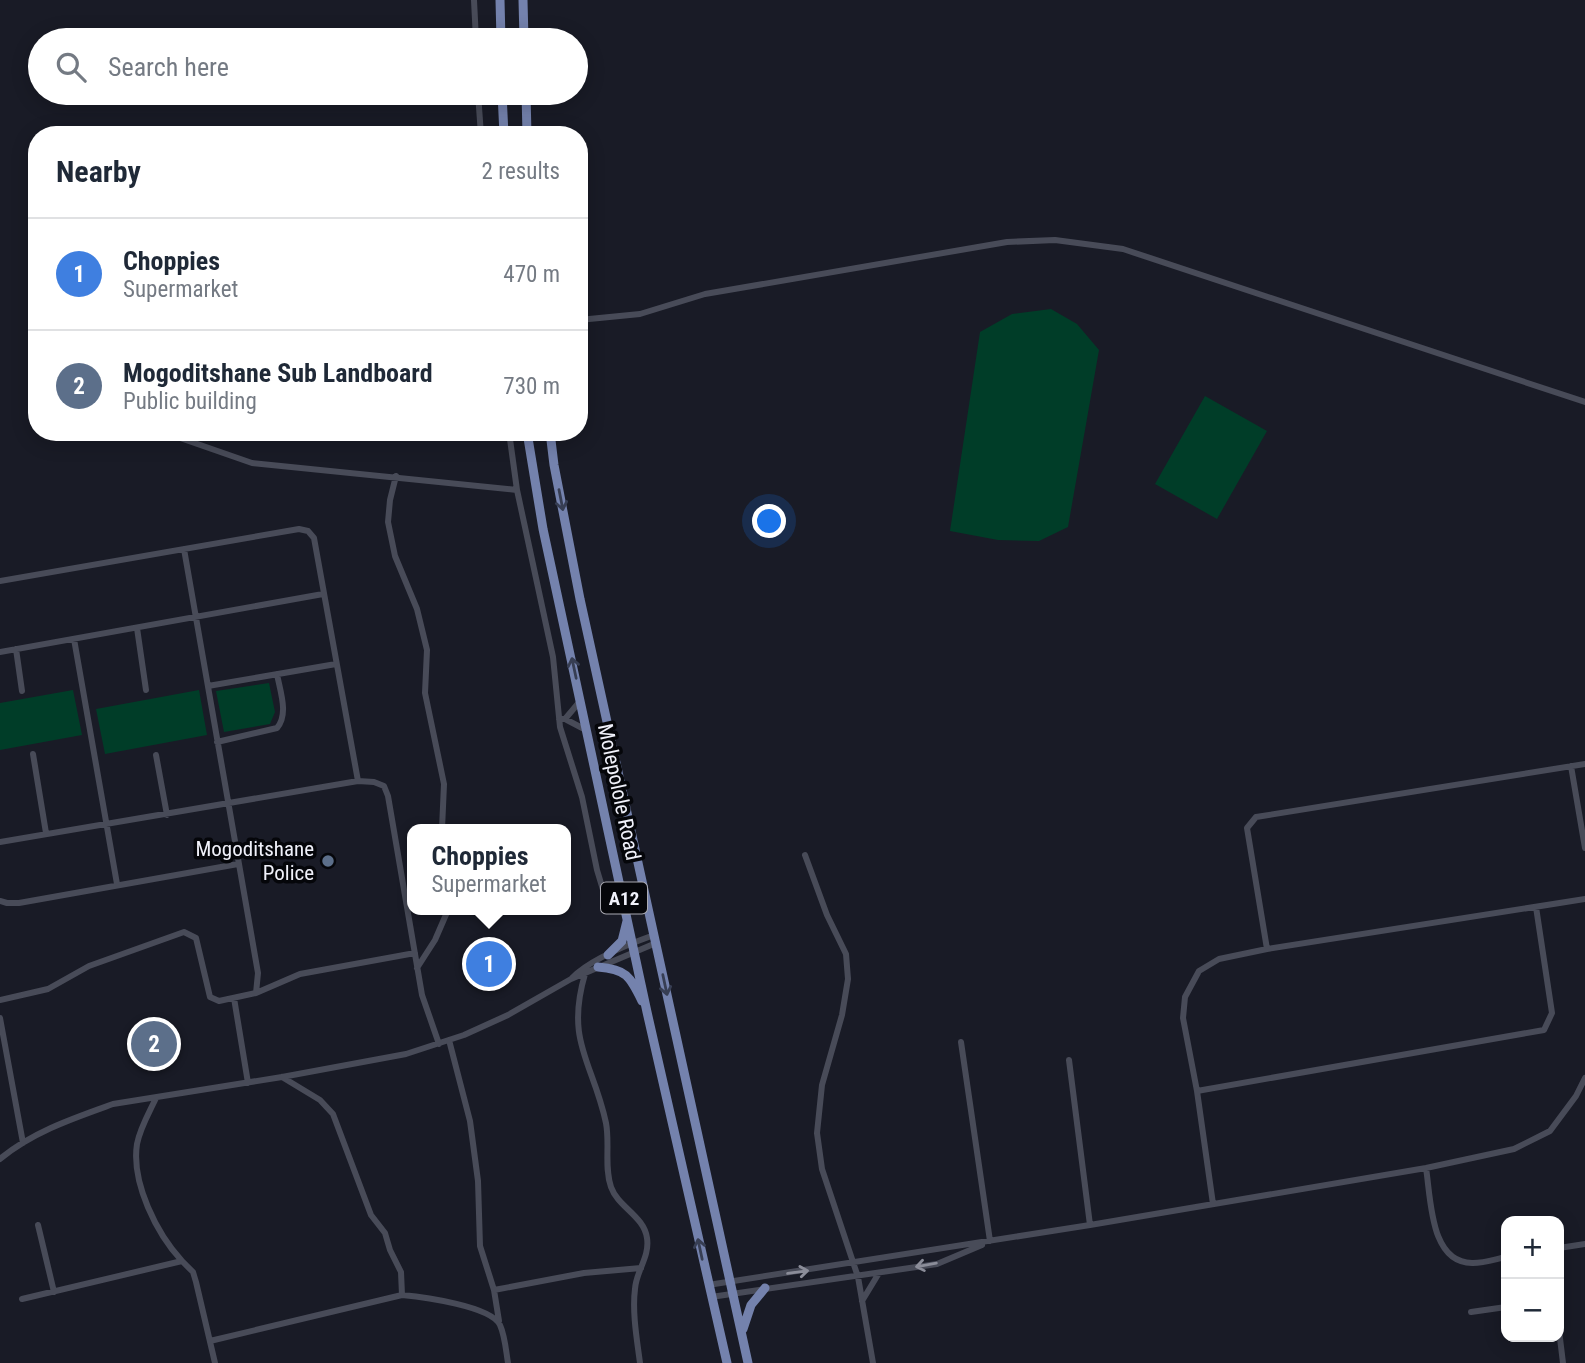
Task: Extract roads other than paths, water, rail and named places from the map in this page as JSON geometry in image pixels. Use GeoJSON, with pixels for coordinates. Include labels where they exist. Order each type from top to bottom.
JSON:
{"type":"FeatureCollection","features":[{"type":"Feature","properties":{"kind":"main road"},"geometry":{"type":"LineString","coordinates":[[500,0],[501,28]]}},
{"type":"Feature","properties":{"kind":"main road"},"geometry":{"type":"LineString","coordinates":[[523,0],[524,28]]}},
{"type":"Feature","properties":{"kind":"main road"},"geometry":{"type":"LineString","coordinates":[[503,105],[504,126]]}},
{"type":"Feature","properties":{"kind":"main road"},"geometry":{"type":"LineString","coordinates":[[526,105],[527,126]]}},
{"type":"Feature","properties":{"kind":"main road","name":"Molepolole Road"},"geometry":{"type":"LineString","coordinates":[[528,441],[543,529],[635,946],[647,1012],[727,1363]]}},
{"type":"Feature","properties":{"kind":"main road","name":"Molepolole Road"},"geometry":{"type":"LineString","coordinates":[[551,441],[580,599],[748,1363]]}},
{"type":"Feature","properties":{"kind":"main road"},"geometry":{"type":"LineString","coordinates":[[608,955],[625,936],[628,915]]}},
{"type":"Feature","properties":{"kind":"main road"},"geometry":{"type":"LineString","coordinates":[[598,967],[623,972],[632,981],[647,1012]]}},
{"type":"Feature","properties":{"kind":"main road"},"geometry":{"type":"LineString","coordinates":[[743,1335],[751,1305],[765,1288]]}},
{"type":"Feature","properties":{"kind":"street"},"geometry":{"type":"LineString","coordinates":[[474,0],[475,28]]}},
{"type":"Feature","properties":{"kind":"street"},"geometry":{"type":"LineString","coordinates":[[479,105],[480,126]]}},
{"type":"Feature","properties":{"kind":"street"},"geometry":{"type":"LineString","coordinates":[[588,320],[640,314],[705,294],[765,282],[1007,242],[1055,240],[1123,249],[1585,402]]}},
{"type":"Feature","properties":{"kind":"street"},"geometry":{"type":"LineString","coordinates":[[189,441],[252,463],[517,490]]}},
{"type":"Feature","properties":{"kind":"street"},"geometry":{"type":"LineString","coordinates":[[510,441],[517,490],[554,657],[562,719],[607,904]]}},
{"type":"Feature","properties":{"kind":"street"},"geometry":{"type":"LineString","coordinates":[[396,477],[388,522],[395,556],[417,609],[427,650],[425,693],[444,784],[442,824]]}},
{"type":"Feature","properties":{"kind":"street"},"geometry":{"type":"LineString","coordinates":[[0,580],[299,529],[308,531],[314,538],[358,781]]}},
{"type":"Feature","properties":{"kind":"street"},"geometry":{"type":"LineString","coordinates":[[184,548],[258,973],[256,993]]}},
{"type":"Feature","properties":{"kind":"street"},"geometry":{"type":"LineString","coordinates":[[0,652],[323,594]]}},
{"type":"Feature","properties":{"kind":"street"},"geometry":{"type":"LineString","coordinates":[[137,628],[146,690]]}},
{"type":"Feature","properties":{"kind":"street"},"geometry":{"type":"LineString","coordinates":[[74,639],[117,884]]}},
{"type":"Feature","properties":{"kind":"street"},"geometry":{"type":"LineString","coordinates":[[16,649],[22,691]]}},
{"type":"Feature","properties":{"kind":"street"},"geometry":{"type":"LineString","coordinates":[[208,686],[336,664]]}},
{"type":"Feature","properties":{"kind":"street"},"geometry":{"type":"LineString","coordinates":[[217,742],[277,728],[284,713],[277,674]]}},
{"type":"Feature","properties":{"kind":"street"},"geometry":{"type":"LineString","coordinates":[[562,719],[581,700]]}},
{"type":"Feature","properties":{"kind":"street"},"geometry":{"type":"LineString","coordinates":[[562,719],[587,730]]}},
{"type":"Feature","properties":{"kind":"street"},"geometry":{"type":"LineString","coordinates":[[33,754],[46,833]]}},
{"type":"Feature","properties":{"kind":"street"},"geometry":{"type":"LineString","coordinates":[[156,755],[167,815]]}},
{"type":"Feature","properties":{"kind":"street"},"geometry":{"type":"LineString","coordinates":[[1267,949],[1247,828],[1256,817],[1585,764]]}},
{"type":"Feature","properties":{"kind":"street"},"geometry":{"type":"LineString","coordinates":[[1571,766],[1585,848]]}},
{"type":"Feature","properties":{"kind":"street"},"geometry":{"type":"LineString","coordinates":[[0,842],[358,781],[374,782],[384,786],[388,796],[407,906]]}},
{"type":"Feature","properties":{"kind":"street"},"geometry":{"type":"LineString","coordinates":[[805,855],[827,915],[846,954],[848,979],[842,1015],[822,1086],[817,1133],[822,1169],[858,1277],[873,1363]]}},
{"type":"Feature","properties":{"kind":"street"},"geometry":{"type":"LineString","coordinates":[[0,901],[19,903],[238,864]]}},
{"type":"Feature","properties":{"kind":"street"},"geometry":{"type":"LineString","coordinates":[[1213,1204],[1197,1091],[1183,1018],[1185,997],[1199,971],[1219,959],[1267,949],[1585,899]]}},
{"type":"Feature","properties":{"kind":"street"},"geometry":{"type":"LineString","coordinates":[[1197,1091],[1544,1030],[1552,1013],[1535,906]]}},
{"type":"Feature","properties":{"kind":"street"},"geometry":{"type":"LineString","coordinates":[[408,915],[422,995],[439,1044]]}},
{"type":"Feature","properties":{"kind":"street"},"geometry":{"type":"LineString","coordinates":[[417,968],[435,940],[446,915]]}},
{"type":"Feature","properties":{"kind":"street"},"geometry":{"type":"LineString","coordinates":[[0,1000],[48,989],[74,972],[184,932],[196,938],[209,997],[219,1001],[256,993],[300,974],[415,953]]}},
{"type":"Feature","properties":{"kind":"street"},"geometry":{"type":"LineString","coordinates":[[571,979],[578,971],[608,955],[655,939]]}},
{"type":"Feature","properties":{"kind":"street"},"geometry":{"type":"LineString","coordinates":[[0,1159],[23,1143],[73,1118],[113,1104],[388,1058],[439,1044],[508,1015],[635,946]]}},
{"type":"Feature","properties":{"kind":"street"},"geometry":{"type":"LineString","coordinates":[[585,974],[577,1024],[580,1042],[605,1120],[611,1186],[621,1204],[642,1225],[648,1237],[647,1252],[634,1292],[640,1363]]}},
{"type":"Feature","properties":{"kind":"street"},"geometry":{"type":"LineString","coordinates":[[234,998],[248,1083]]}},
{"type":"Feature","properties":{"kind":"street"},"geometry":{"type":"LineString","coordinates":[[0,1018],[23,1143]]}},
{"type":"Feature","properties":{"kind":"street"},"geometry":{"type":"LineString","coordinates":[[449,1040],[470,1121],[478,1181],[480,1246],[494,1290],[508,1363]]}},
{"type":"Feature","properties":{"kind":"street"},"geometry":{"type":"LineString","coordinates":[[961,1042],[990,1241]]}},
{"type":"Feature","properties":{"kind":"street"},"geometry":{"type":"LineString","coordinates":[[1069,1060],[1090,1225]]}},
{"type":"Feature","properties":{"kind":"street"},"geometry":{"type":"LineString","coordinates":[[282,1077],[320,1100],[333,1114],[371,1215],[385,1233],[401,1272],[402,1295]]}},
{"type":"Feature","properties":{"kind":"street"},"geometry":{"type":"LineString","coordinates":[[708,1285],[1090,1225],[1426,1168],[1514,1150],[1550,1131],[1576,1096],[1585,1078]]}},
{"type":"Feature","properties":{"kind":"street"},"geometry":{"type":"LineString","coordinates":[[156,1098],[137,1145],[139,1175],[150,1213],[171,1248],[193,1272],[215,1363]]}},
{"type":"Feature","properties":{"kind":"street"},"geometry":{"type":"LineString","coordinates":[[1426,1168],[1437,1234],[1446,1252],[1457,1260],[1472,1263],[1501,1258]]}},
{"type":"Feature","properties":{"kind":"street"},"geometry":{"type":"LineString","coordinates":[[38,1225],[54,1292]]}},
{"type":"Feature","properties":{"kind":"street"},"geometry":{"type":"LineString","coordinates":[[711,1297],[937,1264],[990,1241]]}},
{"type":"Feature","properties":{"kind":"street"},"geometry":{"type":"LineString","coordinates":[[1564,1247],[1585,1244]]}},
{"type":"Feature","properties":{"kind":"street"},"geometry":{"type":"LineString","coordinates":[[22,1299],[182,1261]]}},
{"type":"Feature","properties":{"kind":"street"},"geometry":{"type":"LineString","coordinates":[[494,1290],[584,1273],[641,1268]]}},
{"type":"Feature","properties":{"kind":"street"},"geometry":{"type":"LineString","coordinates":[[862,1302],[880,1273]]}},
{"type":"Feature","properties":{"kind":"street"},"geometry":{"type":"LineString","coordinates":[[775,1275],[778,1286]]}},
{"type":"Feature","properties":{"kind":"street"},"geometry":{"type":"LineString","coordinates":[[210,1342],[402,1295],[474,1307],[486,1311],[499,1322]]}},
{"type":"Feature","properties":{"kind":"street"},"geometry":{"type":"LineString","coordinates":[[1471,1312],[1501,1308]]}},
{"type":"Feature","properties":{"kind":"street"},"geometry":{"type":"LineString","coordinates":[[1560,1342],[1563,1363]]}},
{"type":"Feature","properties":{"kind":"place","name":"Mogoditshane Police"},"geometry":{"type":"Point","coordinates":[328,861]}},
{"type":"Feature","properties":{"kind":"place","name":"Choppies"},"geometry":{"type":"Point","coordinates":[489,964]}},
{"type":"Feature","properties":{"kind":"place","name":"Mogoditshane Sub Landboard"},"geometry":{"type":"Point","coordinates":[154,1044]}}]}
